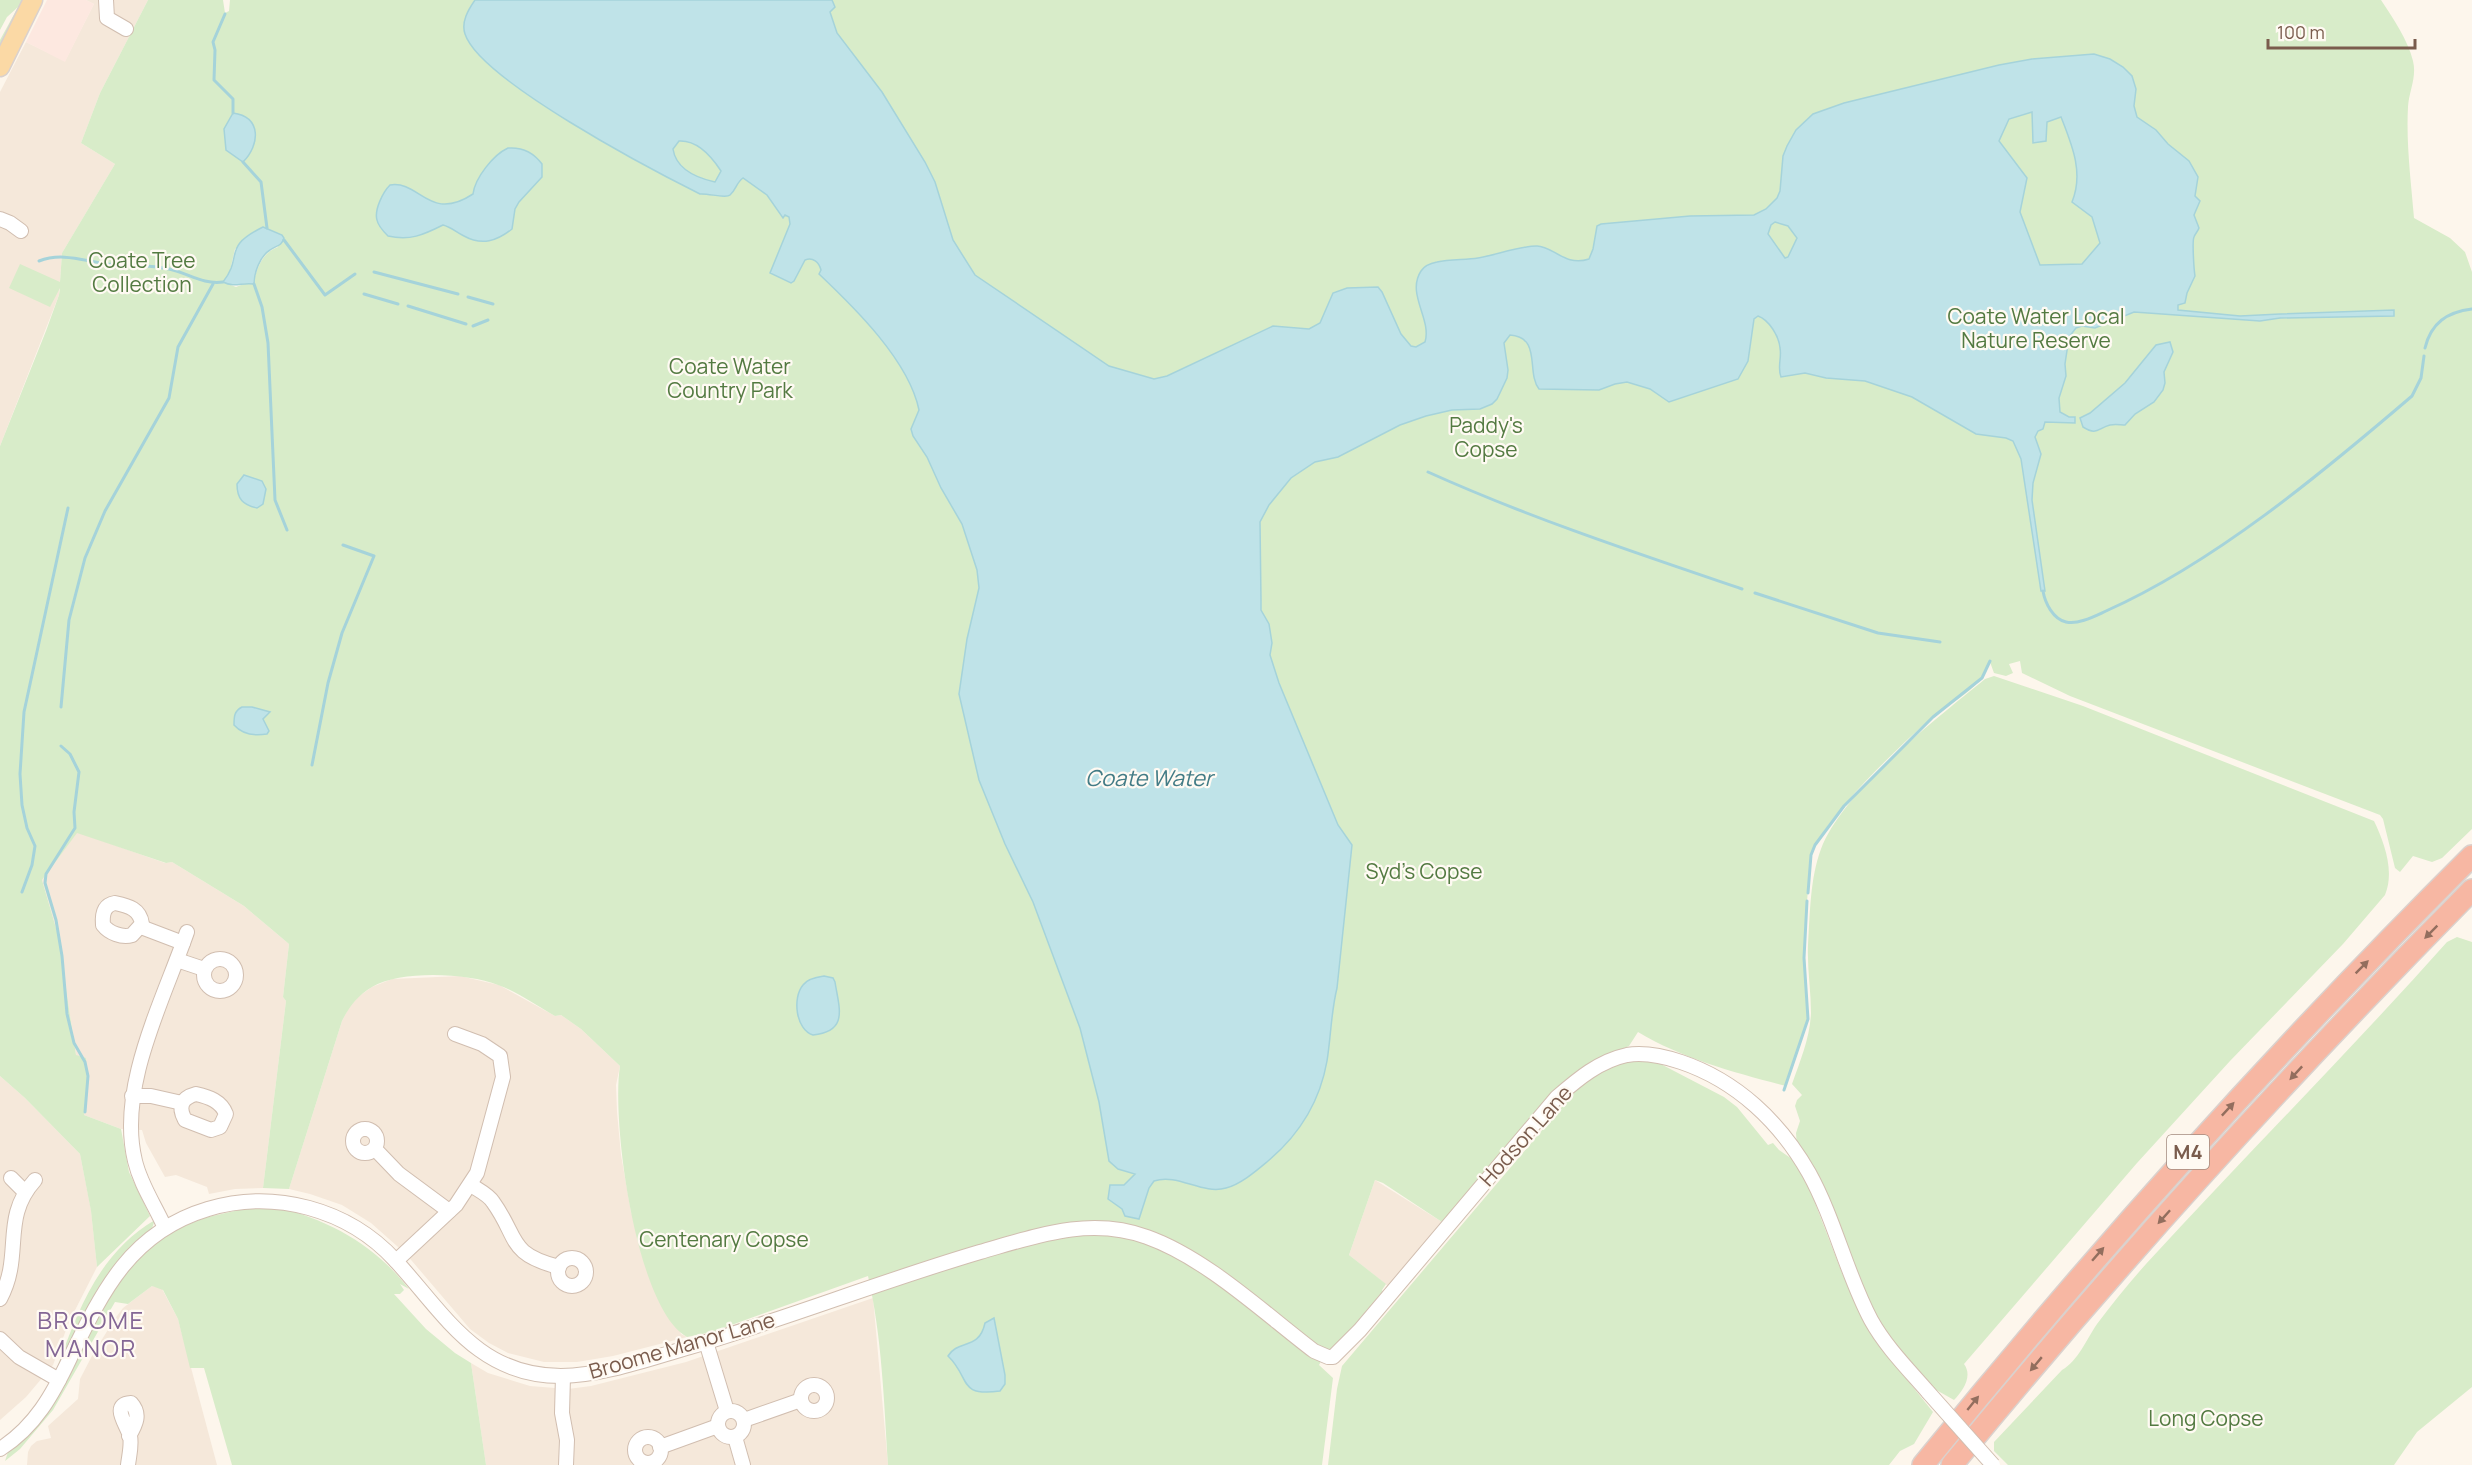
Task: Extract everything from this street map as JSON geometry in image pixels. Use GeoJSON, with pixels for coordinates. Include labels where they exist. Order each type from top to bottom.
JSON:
{"type":"FeatureCollection","features":[{"type":"Feature","properties":{"kind":"highway","name":"M4"},"geometry":{"type":"LineString","coordinates":[[1923,1465],[2039,1324],[2197,1142],[2313,1017],[2472,856]]}},
{"type":"Feature","properties":{"kind":"highway","name":"M4"},"geometry":{"type":"LineString","coordinates":[[1952,1465],[2096,1294],[2215,1160],[2317,1049],[2472,890]]}},
{"type":"Feature","properties":{"kind":"main road"},"geometry":{"type":"LineString","coordinates":[[0,67],[33,0]]}},
{"type":"Feature","properties":{"kind":"street"},"geometry":{"type":"LineString","coordinates":[[106,0],[107,18],[126,29]]}},
{"type":"Feature","properties":{"kind":"street"},"geometry":{"type":"LineString","coordinates":[[0,219],[21,231]]}},
{"type":"Feature","properties":{"kind":"street"},"geometry":{"type":"LineString","coordinates":[[141,927],[185,938],[136,1074],[132,1096],[131,1124],[135,1159],[144,1189],[165,1228]]}},
{"type":"Feature","properties":{"kind":"street"},"geometry":{"type":"LineString","coordinates":[[177,960],[204,969]]}},
{"type":"Feature","properties":{"kind":"street"},"geometry":{"type":"LineString","coordinates":[[396,1261],[449,1211],[471,1185],[482,1164],[504,1070],[500,1056],[496,1052],[462,1041]]}},
{"type":"Feature","properties":{"kind":"street","name":"Hodson Lane"},"geometry":{"type":"LineString","coordinates":[[1314,1351],[1333,1357],[1347,1344],[1557,1097],[1575,1081],[1602,1064],[1626,1055],[1652,1054],[1696,1067],[1728,1084],[1761,1110],[1786,1138],[1810,1175],[1848,1270],[1872,1322],[1892,1350],[1993,1465]]}},
{"type":"Feature","properties":{"kind":"street"},"geometry":{"type":"LineString","coordinates":[[132,1096],[151,1095],[182,1103]]}},
{"type":"Feature","properties":{"kind":"street"},"geometry":{"type":"LineString","coordinates":[[375,1149],[407,1180],[449,1211]]}},
{"type":"Feature","properties":{"kind":"street"},"geometry":{"type":"LineString","coordinates":[[11,1178],[23,1190]]}},
{"type":"Feature","properties":{"kind":"street"},"geometry":{"type":"LineString","coordinates":[[0,1299],[7,1284],[10,1269],[7,1232],[10,1213],[23,1190],[35,1180]]}},
{"type":"Feature","properties":{"kind":"street"},"geometry":{"type":"LineString","coordinates":[[471,1185],[494,1202],[512,1239],[522,1251],[540,1262],[559,1267]]}},
{"type":"Feature","properties":{"kind":"street","name":"Broome Manor Lane"},"geometry":{"type":"LineString","coordinates":[[0,1449],[16,1438],[36,1417],[59,1380],[112,1276],[133,1253],[182,1218],[224,1205],[267,1201],[290,1203],[327,1213],[344,1221],[375,1241],[396,1261],[451,1327],[478,1350],[492,1359],[518,1369],[547,1375],[563,1376],[605,1370],[786,1317],[910,1272],[1048,1233],[1097,1226],[1113,1227],[1149,1237],[1186,1255],[1314,1351]]}},
{"type":"Feature","properties":{"kind":"street"},"geometry":{"type":"LineString","coordinates":[[0,1339],[19,1357],[59,1380]]}},
{"type":"Feature","properties":{"kind":"street"},"geometry":{"type":"LineString","coordinates":[[706,1342],[727,1411]]}},
{"type":"Feature","properties":{"kind":"street"},"geometry":{"type":"LineString","coordinates":[[563,1376],[562,1413],[567,1440],[566,1465]]}},
{"type":"Feature","properties":{"kind":"street"},"geometry":{"type":"LineString","coordinates":[[744,1420],[801,1400]]}},
{"type":"Feature","properties":{"kind":"street"},"geometry":{"type":"LineString","coordinates":[[727,1411],[739,1413],[744,1420],[743,1430],[735,1437],[726,1436],[718,1426],[721,1415],[727,1411]]}},
{"type":"Feature","properties":{"kind":"street"},"geometry":{"type":"LineString","coordinates":[[660,1447],[718,1426]]}},
{"type":"Feature","properties":{"kind":"street"},"geometry":{"type":"LineString","coordinates":[[128,1465],[129,1436]]}},
{"type":"Feature","properties":{"kind":"street"},"geometry":{"type":"LineString","coordinates":[[735,1437],[743,1465]]}},
{"type":"Feature","properties":{"kind":"shaded area"},"geometry":{"type":"Polygon","coordinates":[[[47,0],[86,0],[94,4],[65,62],[26,42],[47,0]]]}},
{"type":"Feature","properties":{"kind":"shaded area"},"geometry":{"type":"Polygon","coordinates":[[[86,0],[148,0],[100,93],[81,143],[115,164],[62,253],[59,295],[0,446],[0,92],[26,42],[65,61],[94,4],[86,0]]]}},
{"type":"Feature","properties":{"kind":"shaded area"},"geometry":{"type":"Polygon","coordinates":[[[77,832],[165,863],[172,862],[244,906],[289,944],[283,997],[286,1001],[263,1188],[235,1189],[209,1194],[207,1187],[176,1175],[165,1177],[146,1143],[142,1130],[121,1129],[84,1115],[88,1089],[76,1055],[58,935],[42,880],[77,832]]]}},
{"type":"Feature","properties":{"kind":"shaded area"},"geometry":{"type":"Polygon","coordinates":[[[460,976],[499,985],[555,1016],[561,1015],[581,1029],[620,1066],[616,1085],[617,1112],[621,1155],[631,1212],[681,1334],[687,1337],[613,1356],[577,1362],[544,1362],[508,1353],[470,1329],[406,1254],[371,1223],[342,1205],[289,1189],[342,1021],[348,1009],[358,997],[372,987],[392,979],[460,976]]]}},
{"type":"Feature","properties":{"kind":"shaded area"},"geometry":{"type":"Polygon","coordinates":[[[0,1076],[80,1154],[91,1210],[97,1267],[69,1322],[53,1365],[26,1397],[0,1420],[0,1076]]]}},
{"type":"Feature","properties":{"kind":"shaded area"},"geometry":{"type":"Polygon","coordinates":[[[1375,1180],[1442,1222],[1388,1286],[1349,1255],[1375,1180]]]}},
{"type":"Feature","properties":{"kind":"shaded area"},"geometry":{"type":"Polygon","coordinates":[[[152,1286],[161,1287],[178,1319],[217,1465],[27,1465],[31,1446],[37,1441],[51,1438],[48,1426],[78,1399],[80,1379],[114,1320],[123,1308],[152,1286]]]}},
{"type":"Feature","properties":{"kind":"shaded area"},"geometry":{"type":"Polygon","coordinates":[[[873,1298],[888,1465],[486,1465],[471,1363],[488,1373],[530,1386],[568,1389],[591,1386],[686,1362],[873,1298]]]}},
{"type":"Feature","properties":{"kind":"green space"},"geometry":{"type":"Polygon","coordinates":[[[0,0],[24,0],[0,50],[0,40],[18,7],[7,17],[0,30],[0,0]]]}},
{"type":"Feature","properties":{"kind":"green space"},"geometry":{"type":"Polygon","coordinates":[[[148,0],[223,0],[225,13],[229,11],[230,0],[2381,0],[2404,37],[2414,67],[2408,121],[2414,218],[2450,238],[2465,252],[2472,272],[2472,829],[2442,858],[2432,862],[2413,856],[2400,872],[2395,868],[2380,815],[2070,696],[2022,673],[2020,661],[2009,664],[2013,673],[2006,676],[1994,673],[1990,662],[1971,689],[1931,718],[1864,783],[1831,821],[1811,855],[1804,936],[1808,1019],[1786,1086],[1691,1058],[1638,1032],[1629,1046],[1602,1057],[1561,1084],[1442,1222],[1375,1180],[1349,1255],[1386,1284],[1382,1290],[1384,1294],[1334,1348],[1327,1350],[1319,1365],[1333,1378],[1322,1465],[888,1465],[879,1346],[868,1276],[712,1332],[687,1337],[669,1320],[654,1291],[641,1253],[624,1169],[618,1092],[620,1066],[581,1029],[561,1015],[555,1016],[513,991],[485,981],[434,975],[400,978],[372,987],[358,998],[342,1021],[289,1189],[263,1188],[286,1001],[283,997],[289,944],[244,906],[172,862],[166,863],[77,833],[42,880],[58,935],[76,1055],[86,1058],[88,1089],[84,1115],[121,1129],[129,1172],[150,1216],[97,1267],[91,1211],[80,1154],[0,1076],[0,446],[46,331],[60,288],[50,307],[9,288],[20,264],[60,282],[62,253],[115,164],[81,143],[100,93],[148,0]],[[268,231],[235,249],[229,275],[223,282],[236,287],[254,280],[265,256],[278,247],[274,232],[268,231]]]}},
{"type":"Feature","properties":{"kind":"green space"},"geometry":{"type":"Polygon","coordinates":[[[1994,676],[2083,706],[2374,821],[2385,847],[2389,876],[2385,895],[2343,944],[2230,1061],[2137,1163],[1964,1364],[1968,1373],[1967,1378],[1961,1392],[1954,1400],[1922,1379],[1886,1332],[1861,1287],[1797,1147],[1796,1133],[1800,1121],[1795,1106],[1802,1095],[1792,1084],[1809,1031],[1811,1013],[1808,954],[1810,909],[1817,860],[1821,849],[1832,827],[1849,804],[1893,757],[1985,679],[1994,676]]]}},
{"type":"Feature","properties":{"kind":"green space","name":"Long Copse"},"geometry":{"type":"Polygon","coordinates":[[[2457,937],[2472,942],[2472,1387],[2417,1432],[2394,1465],[2008,1465],[1994,1451],[1994,1442],[2073,1361],[2097,1324],[2146,1264],[2373,1024],[2447,942],[2457,937]]]}},
{"type":"Feature","properties":{"kind":"green space"},"geometry":{"type":"Polygon","coordinates":[[[1636,1060],[1653,1060],[1724,1097],[1737,1107],[1768,1145],[1773,1143],[1792,1159],[1807,1182],[1860,1313],[1876,1341],[1933,1412],[1914,1444],[1900,1451],[1889,1465],[1328,1465],[1342,1366],[1578,1088],[1604,1069],[1636,1060]]]}},
{"type":"Feature","properties":{"kind":"green space"},"geometry":{"type":"Polygon","coordinates":[[[277,1207],[333,1227],[350,1236],[381,1259],[409,1289],[400,1284],[404,1290],[400,1294],[394,1294],[426,1329],[471,1363],[486,1465],[232,1465],[204,1368],[190,1368],[178,1319],[163,1290],[152,1286],[128,1304],[115,1302],[53,1410],[20,1449],[5,1461],[8,1452],[30,1434],[44,1418],[63,1389],[87,1336],[123,1271],[167,1233],[204,1218],[243,1209],[277,1207]]]}},
{"type":"Feature","properties":{"kind":"green space"},"geometry":{"type":"Polygon","coordinates":[[[155,1220],[151,1231],[132,1246],[108,1273],[58,1365],[83,1303],[106,1265],[136,1233],[155,1220]]]}},
{"type":"Feature","properties":{"kind":"water","name":"Coate Water"},"geometry":{"type":"Polygon","coordinates":[[[475,0],[832,0],[835,7],[830,12],[837,33],[882,92],[925,162],[935,182],[953,240],[975,275],[1109,366],[1154,379],[1167,376],[1273,326],[1309,329],[1320,323],[1333,293],[1347,288],[1378,287],[1401,334],[1411,346],[1416,347],[1425,342],[1425,324],[1416,289],[1417,280],[1426,266],[1447,260],[1478,258],[1523,247],[1537,246],[1566,258],[1581,261],[1589,259],[1597,226],[1601,224],[1690,216],[1754,215],[1766,209],[1777,198],[1780,191],[1783,156],[1787,146],[1796,130],[1813,114],[1844,103],[1999,65],[2032,59],[2094,54],[2110,59],[2132,76],[2136,89],[2134,106],[2137,117],[2156,130],[2168,144],[2189,161],[2198,177],[2195,196],[2200,201],[2194,215],[2199,228],[2193,240],[2195,276],[2185,303],[2178,305],[2178,310],[2240,316],[2394,310],[2394,316],[2280,318],[2260,321],[2134,312],[2095,328],[2082,326],[2076,328],[2069,337],[2065,364],[2066,376],[2059,398],[2060,412],[2069,417],[2075,417],[2075,423],[2045,422],[2043,429],[2038,431],[2035,437],[2041,454],[2033,483],[2032,500],[2045,591],[2041,591],[2021,459],[2013,441],[1976,434],[1912,397],[1865,381],[1826,378],[1805,373],[1781,377],[1778,338],[1770,325],[1758,316],[1754,319],[1748,361],[1738,379],[1669,402],[1650,389],[1627,382],[1599,390],[1539,389],[1533,374],[1530,349],[1520,337],[1510,335],[1504,343],[1507,378],[1497,399],[1492,404],[1480,409],[1452,410],[1400,425],[1338,457],[1315,462],[1291,478],[1269,505],[1260,522],[1261,610],[1269,624],[1272,643],[1270,655],[1279,683],[1338,825],[1352,845],[1337,988],[1324,1076],[1313,1103],[1298,1128],[1279,1151],[1253,1173],[1232,1186],[1217,1189],[1172,1180],[1154,1181],[1149,1188],[1139,1219],[1125,1216],[1122,1209],[1108,1199],[1110,1185],[1124,1185],[1135,1174],[1118,1169],[1109,1161],[1099,1102],[1080,1028],[1033,902],[1005,844],[979,780],[959,694],[967,639],[979,588],[977,570],[962,524],[941,488],[927,457],[913,436],[911,429],[919,410],[904,373],[879,336],[819,274],[821,270],[815,261],[805,260],[791,283],[770,273],[790,224],[789,217],[785,215],[783,218],[767,195],[743,178],[728,196],[700,194],[609,145],[533,99],[477,53],[465,34],[465,21],[475,0]],[[2032,112],[2009,119],[1999,141],[2027,178],[2020,212],[2040,265],[2082,264],[2100,243],[2092,217],[2072,202],[2077,170],[2061,117],[2047,122],[2046,141],[2033,143],[2032,112]],[[679,141],[673,149],[678,162],[688,172],[715,182],[721,171],[713,160],[698,146],[679,141]],[[1775,222],[1771,225],[1768,234],[1785,258],[1788,257],[1797,238],[1788,226],[1775,222]]]}},
{"type":"Feature","properties":{"kind":"water"},"geometry":{"type":"Polygon","coordinates":[[[233,113],[249,120],[255,133],[253,148],[243,162],[226,150],[224,129],[233,113]]]}},
{"type":"Feature","properties":{"kind":"water"},"geometry":{"type":"Polygon","coordinates":[[[508,148],[523,150],[535,157],[542,164],[542,177],[519,202],[515,209],[512,229],[506,233],[489,241],[477,241],[443,225],[423,234],[403,238],[388,236],[380,227],[376,216],[378,206],[390,185],[409,188],[435,203],[458,202],[473,194],[477,181],[486,168],[496,156],[508,148]]]}},
{"type":"Feature","properties":{"kind":"water"},"geometry":{"type":"Polygon","coordinates":[[[263,227],[284,238],[261,260],[256,270],[254,284],[231,285],[223,282],[229,273],[237,247],[250,234],[263,227]]]}},
{"type":"Feature","properties":{"kind":"water"},"geometry":{"type":"Polygon","coordinates":[[[2170,342],[2173,352],[2164,372],[2165,383],[2154,402],[2135,414],[2125,425],[2110,425],[2095,431],[2083,427],[2080,418],[2090,413],[2125,383],[2156,345],[2170,342]]]}},
{"type":"Feature","properties":{"kind":"water"},"geometry":{"type":"Polygon","coordinates":[[[244,475],[262,481],[266,489],[263,504],[257,508],[245,503],[238,494],[237,484],[244,475]]]}},
{"type":"Feature","properties":{"kind":"water"},"geometry":{"type":"Polygon","coordinates":[[[242,707],[270,712],[263,719],[269,731],[267,734],[249,734],[234,725],[236,712],[242,707]]]}},
{"type":"Feature","properties":{"kind":"water"},"geometry":{"type":"Polygon","coordinates":[[[824,976],[833,978],[835,982],[839,1017],[832,1029],[813,1035],[807,1032],[799,1020],[798,998],[805,983],[824,976]]]}},
{"type":"Feature","properties":{"kind":"water"},"geometry":{"type":"Polygon","coordinates":[[[994,1318],[1005,1384],[1000,1391],[977,1391],[966,1384],[948,1356],[957,1348],[978,1338],[985,1323],[994,1318]]]}},
{"type":"Feature","properties":{"kind":"waterway"},"geometry":{"type":"LineString","coordinates":[[225,14],[213,42],[214,80],[233,99],[233,113]]}},
{"type":"Feature","properties":{"kind":"waterway"},"geometry":{"type":"LineString","coordinates":[[243,162],[261,182],[267,228]]}},
{"type":"Feature","properties":{"kind":"waterway"},"geometry":{"type":"LineString","coordinates":[[284,240],[325,295],[355,274]]}},
{"type":"Feature","properties":{"kind":"waterway"},"geometry":{"type":"LineString","coordinates":[[39,261],[65,257],[108,264],[154,267],[169,269],[209,282],[223,282]]}},
{"type":"Feature","properties":{"kind":"waterway"},"geometry":{"type":"LineString","coordinates":[[374,272],[458,294]]}},
{"type":"Feature","properties":{"kind":"waterway"},"geometry":{"type":"LineString","coordinates":[[61,707],[69,620],[85,558],[105,511],[169,398],[178,347],[213,284]]}},
{"type":"Feature","properties":{"kind":"waterway"},"geometry":{"type":"LineString","coordinates":[[254,284],[262,307],[268,343],[275,500],[287,530]]}},
{"type":"Feature","properties":{"kind":"waterway"},"geometry":{"type":"LineString","coordinates":[[364,294],[398,304]]}},
{"type":"Feature","properties":{"kind":"waterway"},"geometry":{"type":"LineString","coordinates":[[468,297],[493,304]]}},
{"type":"Feature","properties":{"kind":"waterway"},"geometry":{"type":"LineString","coordinates":[[408,306],[466,324]]}},
{"type":"Feature","properties":{"kind":"waterway"},"geometry":{"type":"LineString","coordinates":[[2425,348],[2431,332],[2441,320],[2455,313],[2472,309]]}},
{"type":"Feature","properties":{"kind":"waterway"},"geometry":{"type":"LineString","coordinates":[[473,326],[488,320]]}},
{"type":"Feature","properties":{"kind":"waterway"},"geometry":{"type":"LineString","coordinates":[[2043,591],[2048,605],[2057,618],[2071,623],[2086,620],[2106,611],[2187,568],[2227,542],[2304,485],[2412,396],[2421,378],[2424,356]]}},
{"type":"Feature","properties":{"kind":"waterway"},"geometry":{"type":"LineString","coordinates":[[1428,472],[1544,520],[1742,589]]}},
{"type":"Feature","properties":{"kind":"waterway"},"geometry":{"type":"LineString","coordinates":[[22,892],[32,865],[35,846],[27,828],[22,805],[20,774],[24,712],[68,508]]}},
{"type":"Feature","properties":{"kind":"waterway"},"geometry":{"type":"LineString","coordinates":[[312,765],[328,683],[342,633],[374,556],[343,545]]}},
{"type":"Feature","properties":{"kind":"waterway"},"geometry":{"type":"LineString","coordinates":[[1755,593],[1878,633],[1940,642]]}},
{"type":"Feature","properties":{"kind":"waterway"},"geometry":{"type":"LineString","coordinates":[[1808,893],[1811,855],[1815,845],[1844,806],[1933,717],[1982,678],[1990,661]]}},
{"type":"Feature","properties":{"kind":"waterway"},"geometry":{"type":"LineString","coordinates":[[61,746],[70,754],[79,772],[74,812],[75,828],[46,874],[45,883],[56,920],[67,1014],[74,1043],[85,1062],[88,1076],[85,1112]]}},
{"type":"Feature","properties":{"kind":"waterway"},"geometry":{"type":"LineString","coordinates":[[1784,1090],[1808,1019],[1804,958],[1807,901]]}},
{"type":"Feature","properties":{"kind":"district","name":"BROOME MANOR"},"geometry":{"type":"Point","coordinates":[91,1335]}},
{"type":"Feature","properties":{"kind":"park label","name":"Coate Tree Collection"},"geometry":{"type":"Point","coordinates":[142,273]}},
{"type":"Feature","properties":{"kind":"park label","name":"Coate Water Local Nature Reserve"},"geometry":{"type":"Point","coordinates":[2036,329]}},
{"type":"Feature","properties":{"kind":"park label","name":"Coate Water Country Park"},"geometry":{"type":"Point","coordinates":[730,379]}},
{"type":"Feature","properties":{"kind":"park label","name":"Paddy's Copse"},"geometry":{"type":"Point","coordinates":[1486,438]}},
{"type":"Feature","properties":{"kind":"park label","name":"Syd's Copse"},"geometry":{"type":"Point","coordinates":[1424,872]}},
{"type":"Feature","properties":{"kind":"park label","name":"Centenary Copse"},"geometry":{"type":"Point","coordinates":[724,1240]}}]}
